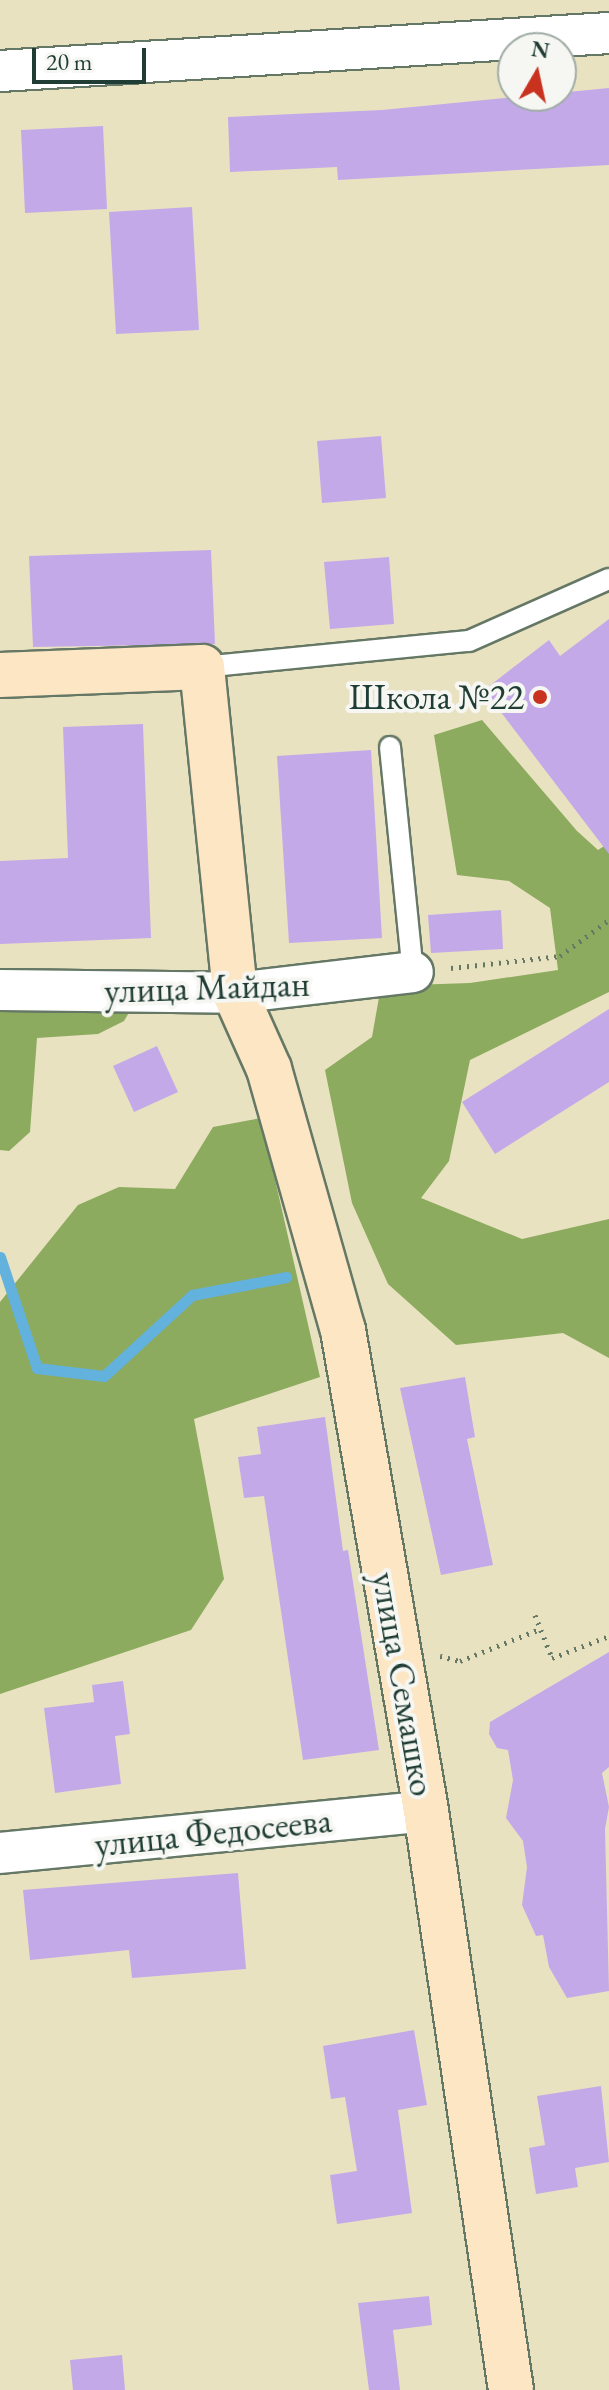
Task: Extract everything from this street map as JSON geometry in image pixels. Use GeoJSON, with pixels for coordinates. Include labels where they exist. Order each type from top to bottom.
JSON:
{"type":"FeatureCollection","features":[{"type":"Feature","properties":{"kind":"street"},"geometry":{"type":"LineString","coordinates":[[0,71],[609,33]]}},
{"type":"Feature","properties":{"kind":"street"},"geometry":{"type":"LineString","coordinates":[[0,675],[202,667]]}},
{"type":"Feature","properties":{"kind":"street","name":"улица Семашко"},"geometry":{"type":"LineString","coordinates":[[202,667],[235,993],[269,1069],[343,1330],[426,1811],[511,2390]]}},
{"type":"Feature","properties":{"kind":"street","name":"улица Майдан"},"geometry":{"type":"LineString","coordinates":[[0,990],[235,993],[413,972]]}},
{"type":"Feature","properties":{"kind":"street","name":"улица Федосеева"},"geometry":{"type":"LineString","coordinates":[[0,1853],[426,1811]]}},
{"type":"Feature","properties":{"kind":"lane"},"geometry":{"type":"LineString","coordinates":[[202,667],[469,641],[609,579]]}},
{"type":"Feature","properties":{"kind":"lane"},"geometry":{"type":"LineString","coordinates":[[390,747],[413,972]]}},
{"type":"Feature","properties":{"kind":"path"},"geometry":{"type":"LineString","coordinates":[[413,972],[560,956],[609,920]]}},
{"type":"Feature","properties":{"kind":"path"},"geometry":{"type":"LineString","coordinates":[[535,1615],[552,1658],[609,1636]]}},
{"type":"Feature","properties":{"kind":"path"},"geometry":{"type":"LineString","coordinates":[[433,1654],[460,1661],[540,1629]]}},
{"type":"Feature","properties":{"kind":"green space"},"geometry":{"type":"Polygon","coordinates":[[[482,720],[577,831],[598,850],[609,843],[609,992],[470,1060],[449,1161],[421,1198],[522,1239],[609,1219],[609,1358],[563,1333],[456,1345],[388,1284],[352,1203],[325,1070],[372,1037],[381,986],[470,983],[558,970],[550,908],[509,881],[457,875],[434,735],[482,720]]]}},
{"type":"Feature","properties":{"kind":"green space"},"geometry":{"type":"Polygon","coordinates":[[[0,1001],[131,1009],[124,1021],[98,1034],[37,1038],[30,1132],[9,1151],[0,1150],[0,1001]]]}},
{"type":"Feature","properties":{"kind":"green space"},"geometry":{"type":"Polygon","coordinates":[[[261,1118],[320,1377],[194,1419],[224,1579],[191,1630],[0,1694],[0,1302],[78,1205],[119,1187],[175,1189],[213,1127],[261,1118]]]}},
{"type":"Feature","properties":{"kind":"building"},"geometry":{"type":"Polygon","coordinates":[[[609,88],[609,165],[338,180],[337,167],[230,172],[228,117],[382,110],[497,99],[497,112],[577,112],[577,91],[609,88]]]}},
{"type":"Feature","properties":{"kind":"building"},"geometry":{"type":"Polygon","coordinates":[[[103,126],[107,209],[25,213],[21,130],[103,126]]]}},
{"type":"Feature","properties":{"kind":"building"},"geometry":{"type":"Polygon","coordinates":[[[192,207],[199,330],[116,334],[109,212],[192,207]]]}},
{"type":"Feature","properties":{"kind":"building"},"geometry":{"type":"Polygon","coordinates":[[[381,436],[386,498],[322,503],[317,441],[381,436]]]}},
{"type":"Feature","properties":{"kind":"building"},"geometry":{"type":"Polygon","coordinates":[[[211,550],[215,644],[33,647],[29,556],[211,550]]]}},
{"type":"Feature","properties":{"kind":"building"},"geometry":{"type":"Polygon","coordinates":[[[389,557],[394,624],[330,629],[324,562],[389,557]]]}},
{"type":"Feature","properties":{"kind":"building"},"geometry":{"type":"Polygon","coordinates":[[[609,619],[609,854],[484,690],[549,640],[560,656],[609,619]]]}},
{"type":"Feature","properties":{"kind":"building"},"geometry":{"type":"Polygon","coordinates":[[[143,724],[151,938],[0,944],[0,861],[68,858],[63,727],[143,724]]]}},
{"type":"Feature","properties":{"kind":"building"},"geometry":{"type":"Polygon","coordinates":[[[371,750],[382,938],[289,943],[277,756],[371,750]]]}},
{"type":"Feature","properties":{"kind":"building"},"geometry":{"type":"Polygon","coordinates":[[[501,910],[503,949],[431,953],[428,915],[501,910]]]}},
{"type":"Feature","properties":{"kind":"building"},"geometry":{"type":"Polygon","coordinates":[[[609,1009],[609,1082],[495,1154],[462,1102],[609,1009]]]}},
{"type":"Feature","properties":{"kind":"building"},"geometry":{"type":"Polygon","coordinates":[[[157,1046],[178,1092],[134,1112],[113,1066],[157,1046]]]}},
{"type":"Feature","properties":{"kind":"building"},"geometry":{"type":"Polygon","coordinates":[[[465,1377],[475,1437],[467,1439],[493,1565],[441,1575],[400,1388],[465,1377]]]}},
{"type":"Feature","properties":{"kind":"building"},"geometry":{"type":"Polygon","coordinates":[[[325,1417],[343,1551],[348,1550],[379,1750],[303,1760],[264,1496],[244,1498],[238,1457],[261,1454],[257,1427],[325,1417]]]}},
{"type":"Feature","properties":{"kind":"building"},"geometry":{"type":"Polygon","coordinates":[[[609,1652],[609,1767],[602,1773],[609,1807],[605,1829],[609,1991],[567,1998],[549,1967],[543,1935],[536,1936],[522,1905],[527,1867],[523,1841],[506,1818],[513,1780],[508,1750],[497,1748],[489,1734],[490,1722],[609,1652]]]}},
{"type":"Feature","properties":{"kind":"building"},"geometry":{"type":"Polygon","coordinates":[[[123,1681],[130,1734],[115,1736],[121,1784],[55,1793],[44,1708],[94,1702],[92,1685],[123,1681]]]}},
{"type":"Feature","properties":{"kind":"building"},"geometry":{"type":"Polygon","coordinates":[[[238,1873],[246,1969],[132,1978],[129,1950],[30,1960],[23,1890],[238,1873]]]}},
{"type":"Feature","properties":{"kind":"building"},"geometry":{"type":"Polygon","coordinates":[[[414,2030],[427,2105],[398,2110],[412,2213],[337,2224],[330,2175],[357,2171],[345,2097],[331,2099],[323,2046],[414,2030]]]}},
{"type":"Feature","properties":{"kind":"building"},"geometry":{"type":"Polygon","coordinates":[[[601,2086],[609,2162],[575,2168],[578,2187],[536,2194],[529,2148],[545,2145],[537,2096],[601,2086]]]}},
{"type":"Feature","properties":{"kind":"building"},"geometry":{"type":"Polygon","coordinates":[[[429,2296],[432,2325],[393,2330],[400,2390],[369,2390],[358,2303],[429,2296]]]}},
{"type":"Feature","properties":{"kind":"building"},"geometry":{"type":"Polygon","coordinates":[[[122,2355],[125,2390],[73,2390],[70,2360],[122,2355]]]}},
{"type":"Feature","properties":{"kind":"waterway"},"geometry":{"type":"LineString","coordinates":[[0,1257],[37,1368],[104,1376],[192,1295],[286,1277]]}},
{"type":"Feature","properties":{"kind":"place","name":"Школа №22"},"geometry":{"type":"Point","coordinates":[540,697]}}]}
